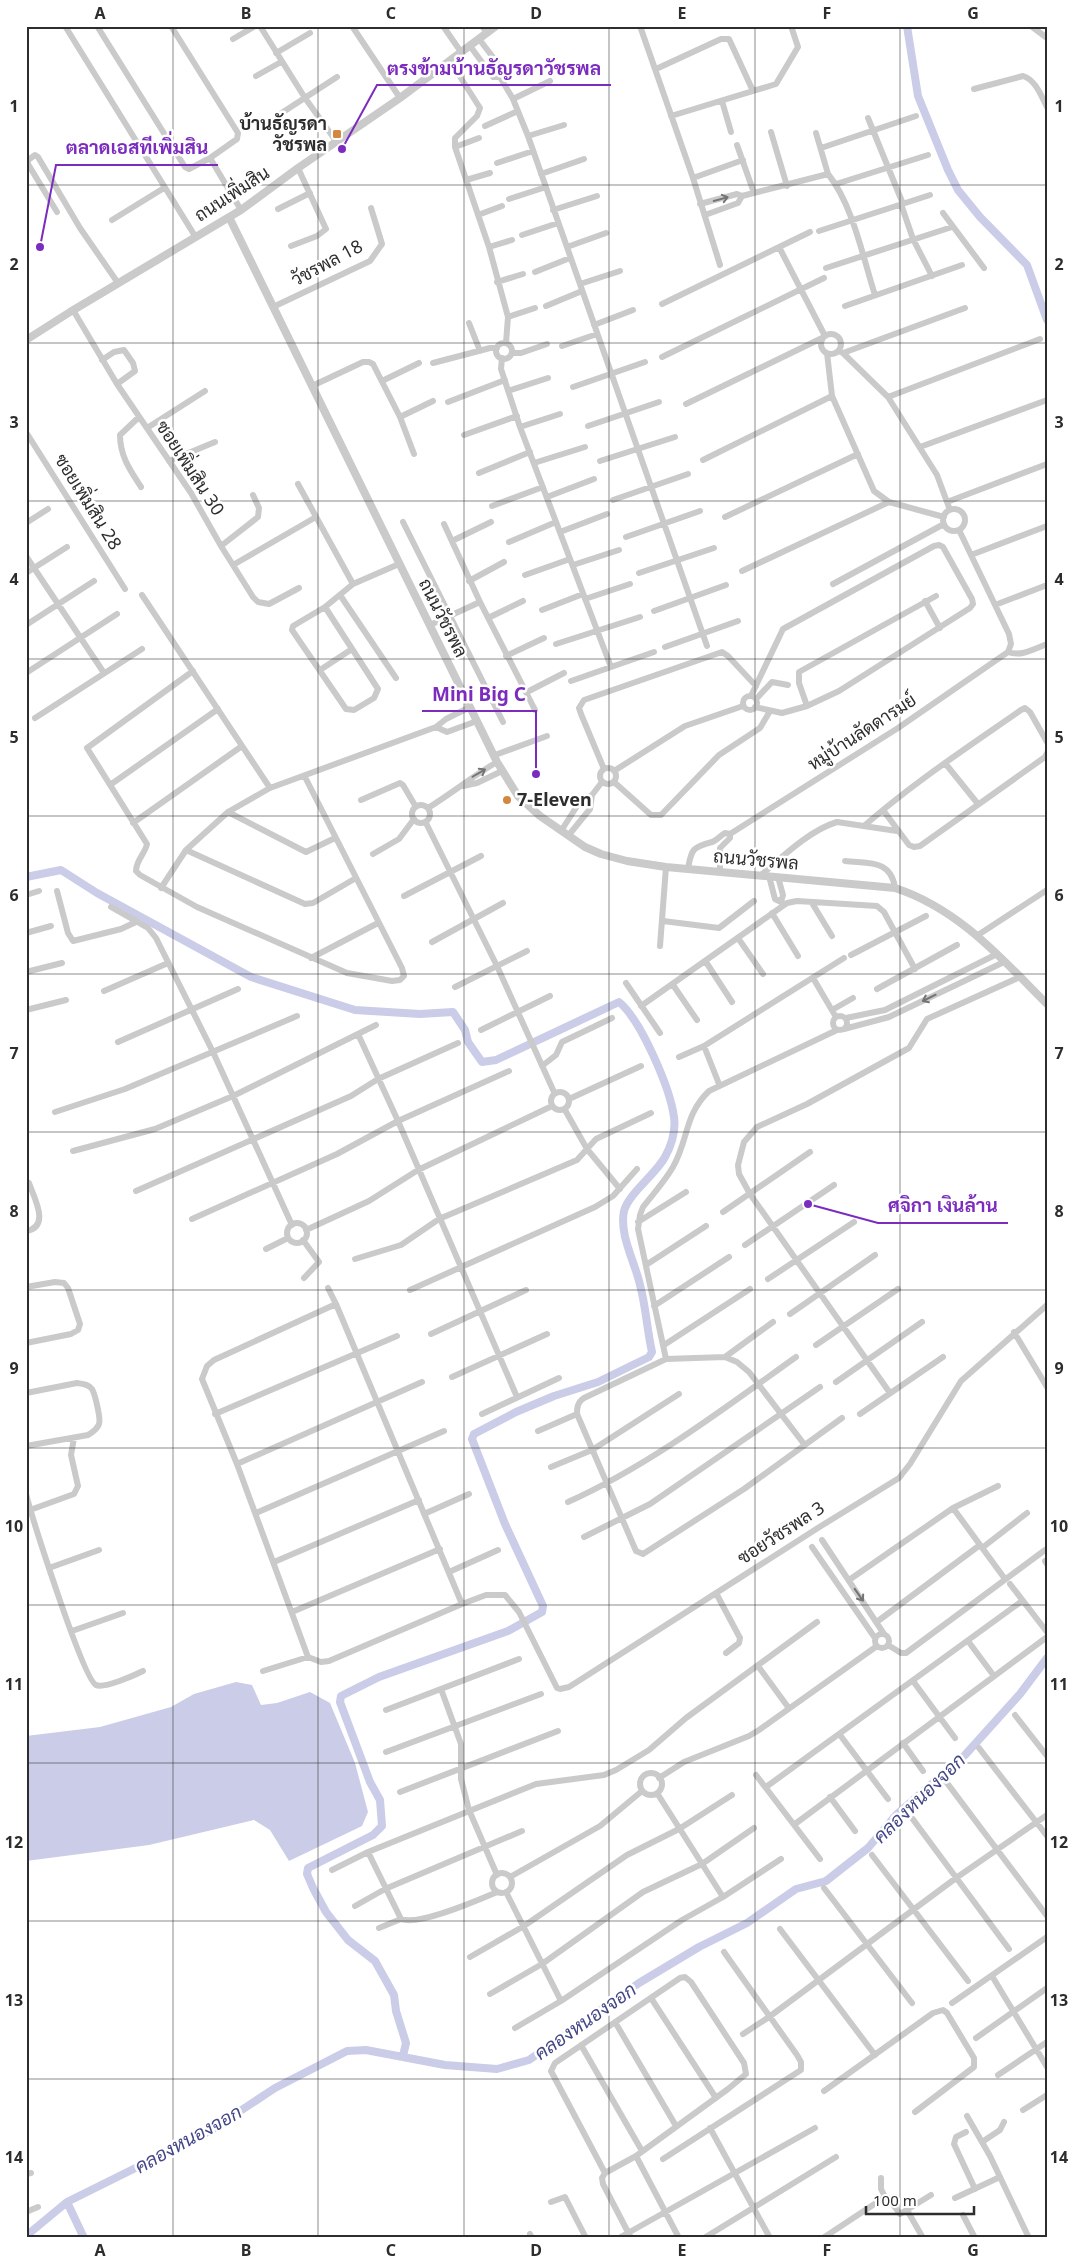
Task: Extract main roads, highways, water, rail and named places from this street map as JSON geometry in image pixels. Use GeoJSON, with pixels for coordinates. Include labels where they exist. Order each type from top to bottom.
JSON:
{"type":"FeatureCollection","features":[{"type":"Feature","properties":{"kind":"water"},"geometry":{"type":"Polygon","coordinates":[[[236,1682],[252,1685],[261,1705],[277,1703],[310,1692],[330,1703],[355,1763],[368,1812],[362,1826],[289,1861],[270,1830],[254,1820],[149,1845],[26,1861],[26,1736],[100,1727],[171,1707],[194,1694],[236,1682]]]}},
{"type":"Feature","properties":{"kind":"waterway"},"geometry":{"type":"LineString","coordinates":[[907,26],[918,96],[948,170],[958,190],[980,217],[1027,265],[1047,320]]}},
{"type":"Feature","properties":{"kind":"waterway"},"geometry":{"type":"LineString","coordinates":[[26,877],[61,870],[97,893],[251,977],[355,1010],[420,1014],[453,1012],[465,1030],[468,1042],[482,1062],[496,1060],[619,1002],[628,1011],[645,1039],[667,1089],[674,1117],[674,1132],[671,1142],[656,1170],[631,1197],[624,1211],[623,1220],[626,1239],[642,1293],[652,1352],[649,1357],[598,1382],[554,1396],[516,1412],[474,1434],[472,1439],[505,1524],[543,1606],[542,1612],[508,1631],[379,1677],[341,1696],[340,1702],[370,1782],[380,1800],[382,1826],[373,1835],[308,1868],[307,1874],[326,1912],[348,1940],[375,1961],[394,1995],[396,2011],[406,2043],[403,2056]]}},
{"type":"Feature","properties":{"kind":"waterway","name":"คลองหนองจอก"},"geometry":{"type":"LineString","coordinates":[[26,2236],[67,2202],[210,2131],[275,2088],[347,2051],[366,2050],[445,2065],[497,2069],[529,2060],[639,1983],[699,1947],[747,1923],[796,1889],[826,1881],[868,1848],[896,1815],[965,1755],[1020,1694],[1047,1658]]}},
{"type":"Feature","properties":{"kind":"waterway"},"geometry":{"type":"LineString","coordinates":[[67,2202],[84,2238]]}},
{"type":"Feature","properties":{"kind":"place","name":"บ้านธัญรดา วัชรพล"},"geometry":{"type":"Point","coordinates":[337,134]}},
{"type":"Feature","properties":{"kind":"place","name":"ตรงข้ามบ้านธัญรดาวัชรพล"},"geometry":{"type":"Point","coordinates":[342,149]}},
{"type":"Feature","properties":{"kind":"place","name":"ตลาดเอสทีเพิ่มสิน"},"geometry":{"type":"Point","coordinates":[40,247]}},
{"type":"Feature","properties":{"kind":"place","name":"Mini Big C"},"geometry":{"type":"Point","coordinates":[536,774]}},
{"type":"Feature","properties":{"kind":"place","name":"7-Eleven"},"geometry":{"type":"Point","coordinates":[507,800]}},
{"type":"Feature","properties":{"kind":"place","name":"ศจิกา เงินล้าน"},"geometry":{"type":"Point","coordinates":[808,1204]}}]}
